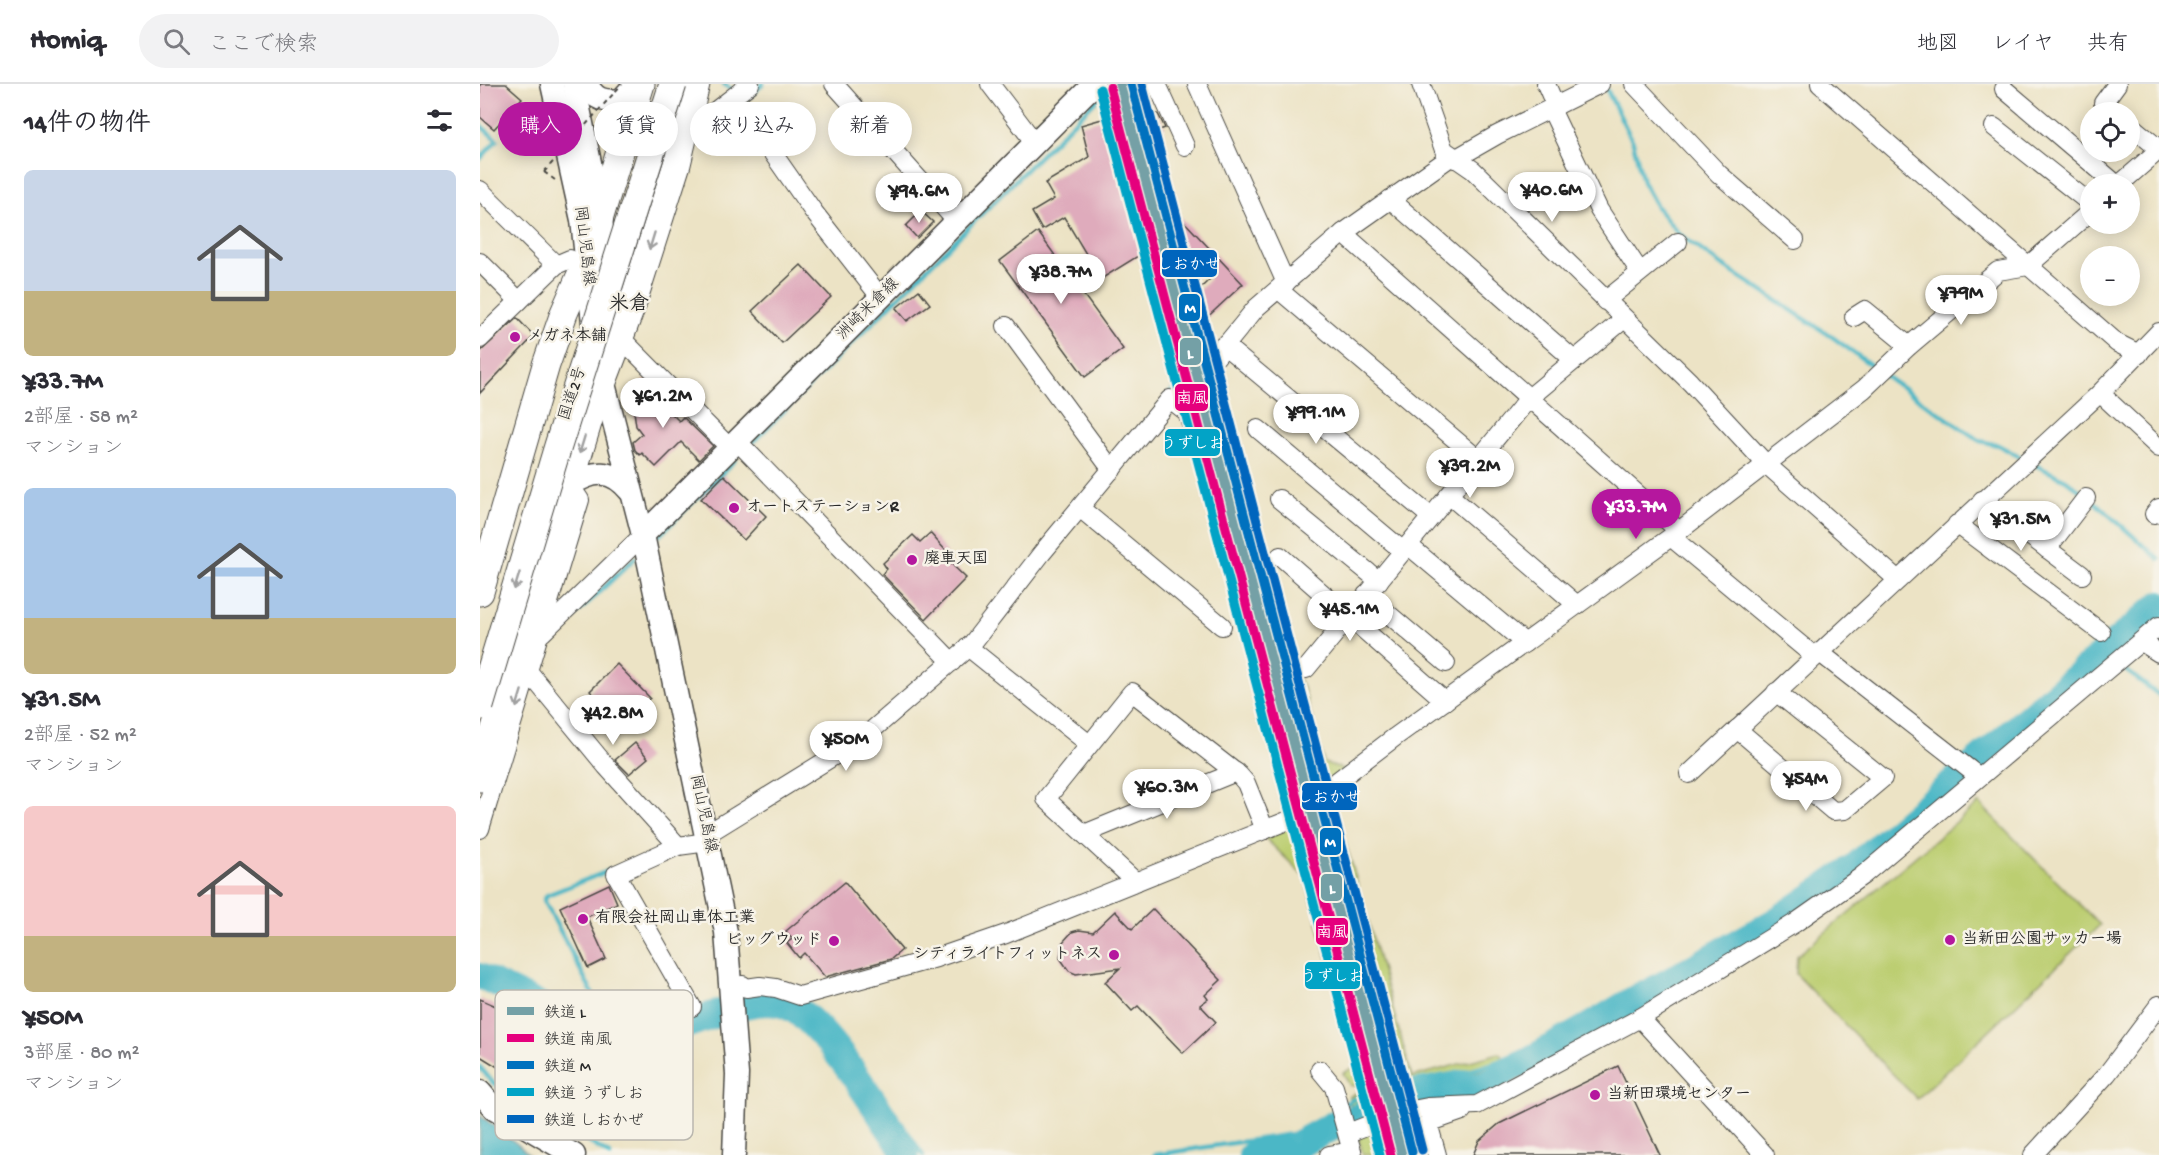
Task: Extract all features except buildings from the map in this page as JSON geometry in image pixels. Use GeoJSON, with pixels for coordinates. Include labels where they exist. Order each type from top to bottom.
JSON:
{"type":"FeatureCollection","features":[{"type":"Feature","properties":{"kind":"highway"},"geometry":{"type":"LineString","coordinates":[[480,592],[546,365],[564,314],[571,263],[595,225],[641,84]]}},
{"type":"Feature","properties":{"kind":"highway","name":"国道2号"},"geometry":{"type":"LineString","coordinates":[[480,642],[653,84]]}},
{"type":"Feature","properties":{"kind":"highway","name":"国道2号"},"geometry":{"type":"LineString","coordinates":[[480,706],[558,446],[673,84]]}},
{"type":"Feature","properties":{"kind":"highway"},"geometry":{"type":"LineString","coordinates":[[595,225],[621,231],[643,218],[698,84]]}},
{"type":"Feature","properties":{"kind":"highway"},"geometry":{"type":"LineString","coordinates":[[480,778],[518,677],[570,485],[608,362],[677,164],[685,120]]}},
{"type":"Feature","properties":{"kind":"highway"},"geometry":{"type":"LineString","coordinates":[[546,365],[575,333],[608,362]]}},
{"type":"Feature","properties":{"kind":"main road","name":"岡山児島線"},"geometry":{"type":"LineString","coordinates":[[552,84],[571,263],[608,362]]}},
{"type":"Feature","properties":{"kind":"main road","name":"岡山児島線"},"geometry":{"type":"LineString","coordinates":[[574,84],[595,225],[608,362],[630,491],[643,535],[726,932],[737,1102],[734,1155]]}},
{"type":"Feature","properties":{"kind":"main road"},"geometry":{"type":"LineString","coordinates":[[587,84],[598,98],[608,101],[621,100],[636,84]]}},
{"type":"Feature","properties":{"kind":"main road","name":"洲崎米倉線"},"geometry":{"type":"LineString","coordinates":[[643,535],[1094,84]]}},
{"type":"Feature","properties":{"kind":"main road","name":"岡山児島線"},"geometry":{"type":"LineString","coordinates":[[563,181],[595,225]]}},
{"type":"Feature","properties":{"kind":"main road"},"geometry":{"type":"LineString","coordinates":[[570,485],[583,477],[611,475],[620,479],[630,491]]}},
{"type":"Feature","properties":{"kind":"main road"},"geometry":{"type":"LineString","coordinates":[[480,1092],[495,1109]]}},
{"type":"Feature","properties":{"kind":"main road"},"geometry":{"type":"LineString","coordinates":[[548,1140],[574,1155]]}},
{"type":"Feature","properties":{"kind":"street"},"geometry":{"type":"LineString","coordinates":[[698,84],[714,99],[722,103],[738,99]]}},
{"type":"Feature","properties":{"kind":"street"},"geometry":{"type":"LineString","coordinates":[[834,84],[957,222]]}},
{"type":"Feature","properties":{"kind":"street"},"geometry":{"type":"LineString","coordinates":[[990,84],[1035,143]]}},
{"type":"Feature","properties":{"kind":"street"},"geometry":{"type":"LineString","coordinates":[[1157,84],[1185,146]]}},
{"type":"Feature","properties":{"kind":"street"},"geometry":{"type":"LineString","coordinates":[[1197,84],[1282,287],[1478,459]]}},
{"type":"Feature","properties":{"kind":"street"},"geometry":{"type":"LineString","coordinates":[[1421,84],[1444,150],[1473,170],[1690,382],[1766,464],[1898,579]]}},
{"type":"Feature","properties":{"kind":"street"},"geometry":{"type":"LineString","coordinates":[[1212,362],[1256,308],[1343,233],[1390,199],[1453,158],[1497,135],[1552,100],[1600,84]]}},
{"type":"Feature","properties":{"kind":"street"},"geometry":{"type":"LineString","coordinates":[[1634,84],[1719,174],[1749,203],[1795,240]]}},
{"type":"Feature","properties":{"kind":"street"},"geometry":{"type":"LineString","coordinates":[[1820,84],[2117,343],[2139,354]]}},
{"type":"Feature","properties":{"kind":"street"},"geometry":{"type":"LineString","coordinates":[[2104,102],[2117,84]]}},
{"type":"Feature","properties":{"kind":"street"},"geometry":{"type":"LineString","coordinates":[[2004,89],[2106,174]]}},
{"type":"Feature","properties":{"kind":"street"},"geometry":{"type":"LineString","coordinates":[[685,120],[710,115],[738,99]]}},
{"type":"Feature","properties":{"kind":"street"},"geometry":{"type":"LineString","coordinates":[[738,99],[813,211],[881,298]]}},
{"type":"Feature","properties":{"kind":"street"},"geometry":{"type":"LineString","coordinates":[[1552,100],[1599,210],[1640,272]]}},
{"type":"Feature","properties":{"kind":"street"},"geometry":{"type":"LineString","coordinates":[[1994,127],[2080,195]]}},
{"type":"Feature","properties":{"kind":"street"},"geometry":{"type":"LineString","coordinates":[[2130,174],[2159,149],[2140,133]]}},
{"type":"Feature","properties":{"kind":"street"},"geometry":{"type":"LineString","coordinates":[[480,190],[571,263],[519,301],[480,339]]}},
{"type":"Feature","properties":{"kind":"street"},"geometry":{"type":"LineString","coordinates":[[1390,199],[1574,360]]}},
{"type":"Feature","properties":{"kind":"street"},"geometry":{"type":"LineString","coordinates":[[732,1004],[743,984],[746,988],[760,986],[776,988],[800,996],[956,951],[1289,820],[1444,701],[1675,534],[1766,464],[1882,374],[1909,346],[1998,271],[2028,266],[2080,221]]}},
{"type":"Feature","properties":{"kind":"street"},"geometry":{"type":"LineString","coordinates":[[1343,233],[1529,398],[1675,534],[1817,654],[1971,770]]}},
{"type":"Feature","properties":{"kind":"street"},"geometry":{"type":"LineString","coordinates":[[1605,300],[1678,242]]}},
{"type":"Feature","properties":{"kind":"street"},"geometry":{"type":"LineString","coordinates":[[480,262],[519,301]]}},
{"type":"Feature","properties":{"kind":"street"},"geometry":{"type":"LineString","coordinates":[[1854,317],[1865,310],[1909,346]]}},
{"type":"Feature","properties":{"kind":"street"},"geometry":{"type":"LineString","coordinates":[[1306,669],[1529,398],[1624,319]]}},
{"type":"Feature","properties":{"kind":"street"},"geometry":{"type":"LineString","coordinates":[[1006,326],[1109,467]]}},
{"type":"Feature","properties":{"kind":"street"},"geometry":{"type":"LineString","coordinates":[[1689,774],[2100,393],[2159,332]]}},
{"type":"Feature","properties":{"kind":"street"},"geometry":{"type":"LineString","coordinates":[[1224,345],[1431,517]]}},
{"type":"Feature","properties":{"kind":"street"},"geometry":{"type":"LineString","coordinates":[[608,362],[734,445],[948,659]]}},
{"type":"Feature","properties":{"kind":"street"},"geometry":{"type":"LineString","coordinates":[[2100,393],[2159,448]]}},
{"type":"Feature","properties":{"kind":"street"},"geometry":{"type":"LineString","coordinates":[[682,990],[616,873],[676,844],[708,838],[864,738],[948,659],[969,647],[1080,508],[1109,467],[1170,399],[1187,412],[1202,458]]}},
{"type":"Feature","properties":{"kind":"street"},"geometry":{"type":"LineString","coordinates":[[480,544],[502,471],[528,425]]}},
{"type":"Feature","properties":{"kind":"street"},"geometry":{"type":"LineString","coordinates":[[1258,429],[1525,643]]}},
{"type":"Feature","properties":{"kind":"street"},"geometry":{"type":"LineString","coordinates":[[480,829],[518,677],[541,634],[580,500],[570,485]]}},
{"type":"Feature","properties":{"kind":"street"},"geometry":{"type":"LineString","coordinates":[[1449,495],[1577,605]]}},
{"type":"Feature","properties":{"kind":"street"},"geometry":{"type":"LineString","coordinates":[[2047,549],[2086,498]]}},
{"type":"Feature","properties":{"kind":"street"},"geometry":{"type":"LineString","coordinates":[[1279,499],[1379,581]]}},
{"type":"Feature","properties":{"kind":"street"},"geometry":{"type":"LineString","coordinates":[[1982,500],[2082,575]]}},
{"type":"Feature","properties":{"kind":"street"},"geometry":{"type":"LineString","coordinates":[[1080,508],[1222,626]]}},
{"type":"Feature","properties":{"kind":"street"},"geometry":{"type":"LineString","coordinates":[[1957,524],[2101,632]]}},
{"type":"Feature","properties":{"kind":"street"},"geometry":{"type":"LineString","coordinates":[[541,634],[643,535]]}},
{"type":"Feature","properties":{"kind":"street"},"geometry":{"type":"LineString","coordinates":[[1280,556],[1444,701]]}},
{"type":"Feature","properties":{"kind":"street"},"geometry":{"type":"LineString","coordinates":[[1366,595],[1446,663]]}},
{"type":"Feature","properties":{"kind":"street"},"geometry":{"type":"LineString","coordinates":[[1437,1155],[1428,1123],[1478,1105],[1635,1020],[1795,924],[1862,876],[1971,770],[2142,642],[2159,626]]}},
{"type":"Feature","properties":{"kind":"street"},"geometry":{"type":"LineString","coordinates":[[2142,642],[2159,653]]}},
{"type":"Feature","properties":{"kind":"street"},"geometry":{"type":"LineString","coordinates":[[969,647],[1089,744]]}},
{"type":"Feature","properties":{"kind":"street"},"geometry":{"type":"LineString","coordinates":[[518,677],[606,766],[676,844]]}},
{"type":"Feature","properties":{"kind":"street"},"geometry":{"type":"LineString","coordinates":[[1136,882],[1046,799],[1132,692],[1236,772],[1246,783],[1265,830]]}},
{"type":"Feature","properties":{"kind":"street"},"geometry":{"type":"LineString","coordinates":[[1737,729],[1833,811],[1845,810],[1883,778],[1776,692]]}},
{"type":"Feature","properties":{"kind":"street"},"geometry":{"type":"LineString","coordinates":[[1084,834],[1236,772]]}},
{"type":"Feature","properties":{"kind":"street"},"geometry":{"type":"LineString","coordinates":[[2033,1155],[2107,1074],[2159,1005]]}},
{"type":"Feature","properties":{"kind":"street"},"geometry":{"type":"LineString","coordinates":[[1635,1020],[1765,1155]]}},
{"type":"Feature","properties":{"kind":"street"},"geometry":{"type":"LineString","coordinates":[[1320,1070],[1334,1087],[1350,1142]]}},
{"type":"Feature","properties":{"kind":"street"},"geometry":{"type":"LineString","coordinates":[[1329,1155],[1402,1112],[1428,1107],[1478,1105]]}},
{"type":"Feature","properties":{"kind":"path"},"geometry":{"type":"LineString","coordinates":[[563,181],[544,172],[622,84]]}},
{"type":"Feature","properties":{"kind":"green space"},"geometry":{"type":"Polygon","coordinates":[[[1208,366],[1256,534],[1253,542],[1274,597],[1296,674],[1304,689],[1324,763],[1344,769],[1320,787],[1311,788],[1290,784],[1284,777],[1263,684],[1228,560],[1231,555],[1214,493],[1216,489],[1196,406],[1187,389],[1190,387],[1194,389],[1298,782],[1312,781],[1206,391],[1210,390],[1208,366]]]}},
{"type":"Feature","properties":{"kind":"green space","name":"当新田公園サッカー場"},"geometry":{"type":"Polygon","coordinates":[[[1979,803],[2100,925],[1917,1099],[1796,974],[1797,956],[1979,803]]]}},
{"type":"Feature","properties":{"kind":"green space"},"geometry":{"type":"Polygon","coordinates":[[[1326,807],[1336,816],[1351,861],[1412,1077],[1499,1053],[1505,1060],[1488,1069],[1366,1100],[1351,1108],[1349,1097],[1358,1092],[1356,1085],[1350,1086],[1343,1073],[1356,1066],[1305,877],[1264,837],[1308,816],[1367,1042],[1378,1040],[1322,808],[1326,807]]]}},
{"type":"Feature","properties":{"kind":"green space"},"geometry":{"type":"Polygon","coordinates":[[[1416,1116],[1428,1155],[1409,1155],[1401,1121],[1416,1116]]]}},
{"type":"Feature","properties":{"kind":"green space"},"geometry":{"type":"Polygon","coordinates":[[[1387,1122],[1396,1155],[1363,1155],[1358,1137],[1387,1122]]]}},
{"type":"Feature","properties":{"kind":"water"},"geometry":{"type":"Polygon","coordinates":[[[480,1115],[495,1127],[495,1140],[512,1140],[529,1155],[480,1155],[480,1115]]]}},
{"type":"Feature","properties":{"kind":"waterway"},"geometry":{"type":"LineString","coordinates":[[724,84],[733,91]]}},
{"type":"Feature","properties":{"kind":"waterway"},"geometry":{"type":"LineString","coordinates":[[743,102],[763,84]]}},
{"type":"Feature","properties":{"kind":"waterway"},"geometry":{"type":"LineString","coordinates":[[750,445],[1112,84]]}},
{"type":"Feature","properties":{"kind":"waterway"},"geometry":{"type":"LineString","coordinates":[[1607,90],[1633,142],[1643,182],[1657,207],[1678,233],[1717,262],[1831,336],[1879,371]]}},
{"type":"Feature","properties":{"kind":"waterway"},"geometry":{"type":"LineString","coordinates":[[480,125],[497,140],[480,159]]}},
{"type":"Feature","properties":{"kind":"waterway"},"geometry":{"type":"LineString","coordinates":[[1170,393],[1179,385],[1185,372],[1206,359]]}},
{"type":"Feature","properties":{"kind":"waterway"},"geometry":{"type":"LineString","coordinates":[[1885,376],[1980,441],[1998,445],[2024,459]]}},
{"type":"Feature","properties":{"kind":"waterway"},"geometry":{"type":"LineString","coordinates":[[659,536],[735,460]]}},
{"type":"Feature","properties":{"kind":"waterway"},"geometry":{"type":"LineString","coordinates":[[2031,463],[2066,480],[2083,493]]}},
{"type":"Feature","properties":{"kind":"waterway"},"geometry":{"type":"LineString","coordinates":[[2090,498],[2159,559]]}},
{"type":"Feature","properties":{"kind":"waterway"},"geometry":{"type":"LineString","coordinates":[[551,642],[558,631],[635,558]]}},
{"type":"Feature","properties":{"kind":"waterway"},"geometry":{"type":"LineString","coordinates":[[1251,1155],[1298,1146],[1377,1106],[1444,1090],[1487,1083],[1776,920],[1852,868],[2159,604]]}},
{"type":"Feature","properties":{"kind":"waterway"},"geometry":{"type":"LineString","coordinates":[[2102,653],[2110,659]]}},
{"type":"Feature","properties":{"kind":"waterway"},"geometry":{"type":"LineString","coordinates":[[2124,669],[2159,695]]}},
{"type":"Feature","properties":{"kind":"waterway"},"geometry":{"type":"LineString","coordinates":[[591,990],[544,900],[547,895],[611,870]]}},
{"type":"Feature","properties":{"kind":"waterway"},"geometry":{"type":"LineString","coordinates":[[480,976],[509,990]]}},
{"type":"Feature","properties":{"kind":"waterway"},"geometry":{"type":"LineString","coordinates":[[1343,1105],[1358,1097],[1392,1086],[1462,1072],[1499,1061],[1562,1030],[1641,982],[1655,990]]}},
{"type":"Feature","properties":{"kind":"waterway"},"geometry":{"type":"LineString","coordinates":[[697,1008],[718,1001]]}},
{"type":"Feature","properties":{"kind":"waterway"},"geometry":{"type":"LineString","coordinates":[[804,1001],[819,1012],[851,1049],[923,1155]]}},
{"type":"Feature","properties":{"kind":"waterway"},"geometry":{"type":"LineString","coordinates":[[693,1024],[734,1009],[758,1004],[781,1005],[797,1013],[832,1048],[906,1155]]}},
{"type":"Feature","properties":{"kind":"waterway"},"geometry":{"type":"LineString","coordinates":[[1622,1009],[1630,1018]]}},
{"type":"Feature","properties":{"kind":"waterway"},"geometry":{"type":"LineString","coordinates":[[480,1067],[495,1084]]}},
{"type":"Feature","properties":{"kind":"waterway"},"geometry":{"type":"LineString","coordinates":[[1154,1155],[1292,1134],[1336,1110]]}},
{"type":"Feature","properties":{"kind":"waterway"},"geometry":{"type":"LineString","coordinates":[[586,1140],[610,1155]]}},
{"type":"Feature","properties":{"kind":"rail line","name":"L"},"geometry":{"type":"LineString","coordinates":[[1120,84],[1402,1155]]}},
{"type":"Feature","properties":{"kind":"rail line","name":"M"},"geometry":{"type":"LineString","coordinates":[[1131,84],[1412,1152]]}},
{"type":"Feature","properties":{"kind":"rail line","name":"しおかぜ"},"geometry":{"type":"LineString","coordinates":[[1142,84],[1422,1150]]}},
{"type":"Feature","properties":{"kind":"rail line","name":"南風"},"geometry":{"type":"LineString","coordinates":[[1110,87],[1391,1155]]}},
{"type":"Feature","properties":{"kind":"rail line","name":"うずしお"},"geometry":{"type":"LineString","coordinates":[[1100,89],[1380,1155]]}},
{"type":"Feature","properties":{"kind":"place","name":"メガネ本舗"},"geometry":{"type":"Point","coordinates":[515,337]}},
{"type":"Feature","properties":{"kind":"place","name":"オートステーションR"},"geometry":{"type":"Point","coordinates":[734,508]}},
{"type":"Feature","properties":{"kind":"place","name":"廃車天国"},"geometry":{"type":"Point","coordinates":[912,560]}},
{"type":"Feature","properties":{"kind":"place","name":"有限会社岡山車体工業"},"geometry":{"type":"Point","coordinates":[583,919]}},
{"type":"Feature","properties":{"kind":"place","name":"当新田公園サッカー場"},"geometry":{"type":"Point","coordinates":[1950,940]}},
{"type":"Feature","properties":{"kind":"place","name":"ビッグウッド"},"geometry":{"type":"Point","coordinates":[834,941]}},
{"type":"Feature","properties":{"kind":"place","name":"シティライトフィットネス"},"geometry":{"type":"Point","coordinates":[1114,955]}},
{"type":"Feature","properties":{"kind":"place","name":"当新田環境センター"},"geometry":{"type":"Point","coordinates":[1595,1095]}},
{"type":"Feature","properties":{"kind":"district","name":"米倉"},"geometry":{"type":"Point","coordinates":[629,305]}}]}
